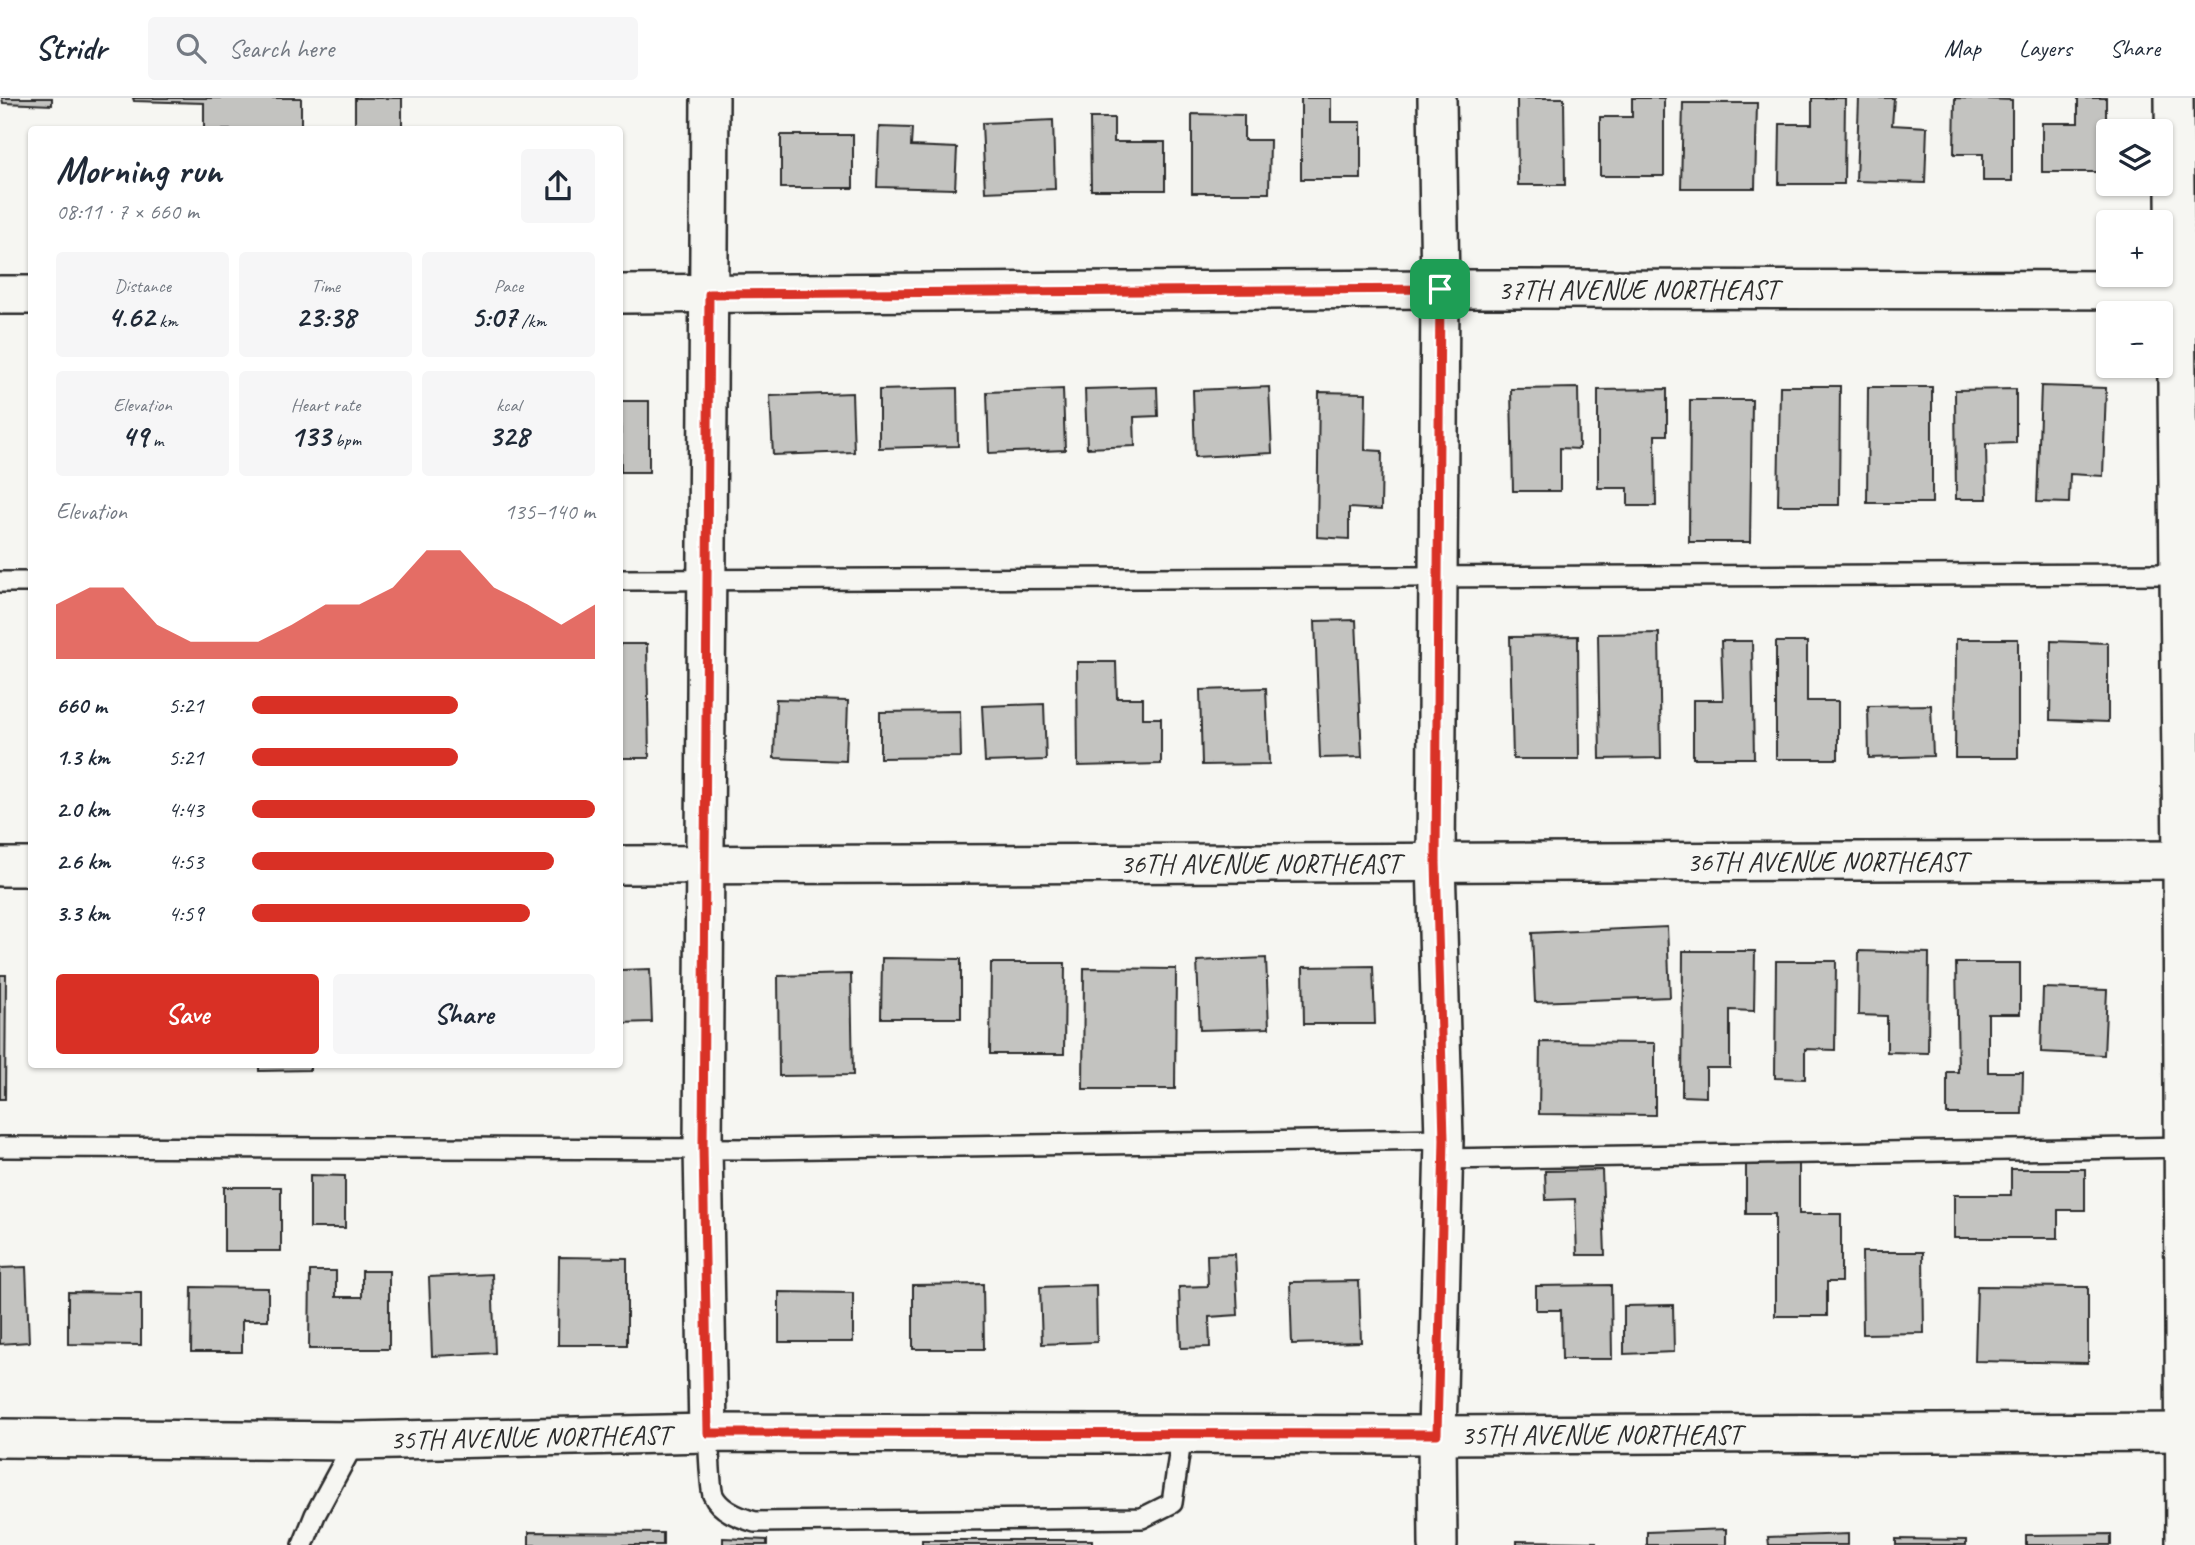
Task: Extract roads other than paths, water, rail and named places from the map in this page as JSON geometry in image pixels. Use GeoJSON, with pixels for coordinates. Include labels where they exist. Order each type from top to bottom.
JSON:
{"type":"FeatureCollection","features":[{"type":"Feature","properties":{"kind":"street"},"geometry":{"type":"LineString","coordinates":[[708,1433],[703,1147],[710,98]]}},
{"type":"Feature","properties":{"kind":"street"},"geometry":{"type":"LineString","coordinates":[[1437,98],[1440,289],[1436,862],[1443,1149],[1437,1434],[1438,1545]]}},
{"type":"Feature","properties":{"kind":"street"},"geometry":{"type":"LineString","coordinates":[[2174,98],[2185,290],[2190,1432],[2185,1545]]}},
{"type":"Feature","properties":{"kind":"street","name":"37TH AVENUE NORTHEAST"},"geometry":{"type":"LineString","coordinates":[[623,294],[1440,289],[2185,290]]}},
{"type":"Feature","properties":{"kind":"street"},"geometry":{"type":"LineString","coordinates":[[0,295],[28,295]]}},
{"type":"Feature","properties":{"kind":"street","name":"36TH AVENUE NORTHEAST"},"geometry":{"type":"LineString","coordinates":[[623,865],[2188,860]]}},
{"type":"Feature","properties":{"kind":"street"},"geometry":{"type":"LineString","coordinates":[[0,867],[28,867]]}},
{"type":"Feature","properties":{"kind":"street","name":"35TH AVENUE NORTHEAST"},"geometry":{"type":"LineString","coordinates":[[0,1438],[355,1441],[708,1433],[2190,1432]]}},
{"type":"Feature","properties":{"kind":"lane"},"geometry":{"type":"LineString","coordinates":[[623,580],[2187,574]]}},
{"type":"Feature","properties":{"kind":"lane"},"geometry":{"type":"LineString","coordinates":[[0,582],[28,582]]}},
{"type":"Feature","properties":{"kind":"lane"},"geometry":{"type":"LineString","coordinates":[[0,1147],[2189,1147]]}},
{"type":"Feature","properties":{"kind":"lane"},"geometry":{"type":"LineString","coordinates":[[708,1433],[713,1495],[724,1508],[736,1516],[755,1522],[1142,1518],[1172,1503],[1182,1434]]}},
{"type":"Feature","properties":{"kind":"lane"},"geometry":{"type":"LineString","coordinates":[[303,1545],[315,1515],[355,1441]]}}]}
